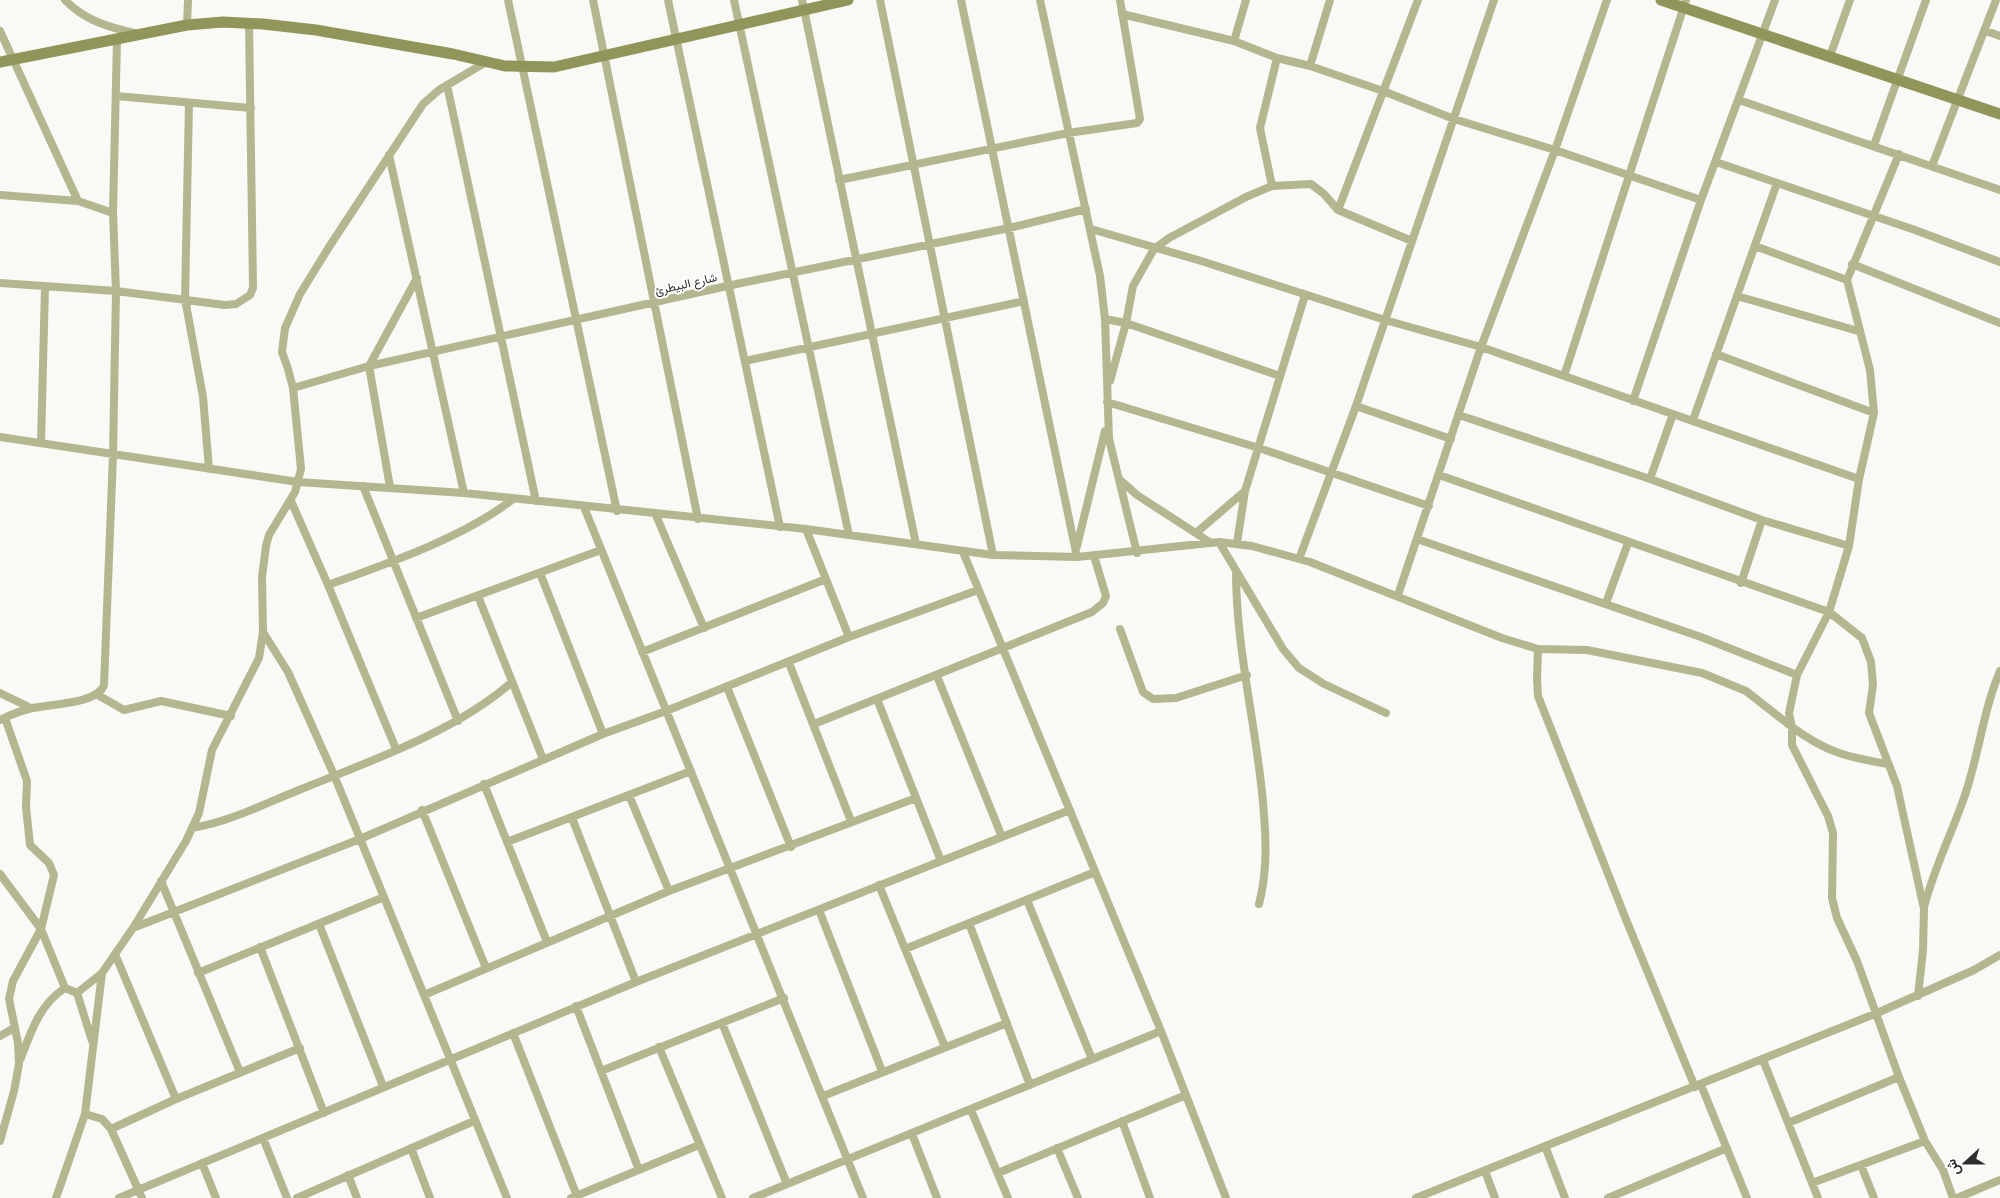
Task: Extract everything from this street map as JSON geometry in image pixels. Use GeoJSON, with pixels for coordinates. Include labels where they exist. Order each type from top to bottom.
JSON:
{"type":"FeatureCollection","features":[{"type":"Feature","properties":{"kind":"main road"},"geometry":{"type":"LineString","coordinates":[[6,61],[187,25],[249,23],[316,30],[520,67],[562,66],[740,24],[803,5],[848,0]]}},
{"type":"Feature","properties":{"kind":"main road"},"geometry":{"type":"LineString","coordinates":[[1661,0],[1685,4],[1762,34],[2000,114]]}},
{"type":"Feature","properties":{"kind":"street"},"geometry":{"type":"LineString","coordinates":[[65,0],[83,15],[102,24],[142,35]]}},
{"type":"Feature","properties":{"kind":"street"},"geometry":{"type":"LineString","coordinates":[[187,25],[188,0]]}},
{"type":"Feature","properties":{"kind":"street"},"geometry":{"type":"LineString","coordinates":[[508,0],[520,67],[617,511]]}},
{"type":"Feature","properties":{"kind":"street"},"geometry":{"type":"LineString","coordinates":[[593,0],[698,518]]}},
{"type":"Feature","properties":{"kind":"street"},"geometry":{"type":"LineString","coordinates":[[668,0],[727,286],[780,527]]}},
{"type":"Feature","properties":{"kind":"street"},"geometry":{"type":"LineString","coordinates":[[734,0],[792,272],[810,346],[849,535]]}},
{"type":"Feature","properties":{"kind":"street"},"geometry":{"type":"LineString","coordinates":[[880,0],[993,555]]}},
{"type":"Feature","properties":{"kind":"street"},"geometry":{"type":"LineString","coordinates":[[961,0],[991,149],[1077,548],[1077,557]]}},
{"type":"Feature","properties":{"kind":"street"},"geometry":{"type":"LineString","coordinates":[[1040,0],[1068,133],[1091,229],[1105,319],[1110,444],[1137,553]]}},
{"type":"Feature","properties":{"kind":"street"},"geometry":{"type":"LineString","coordinates":[[839,180],[1068,133],[1130,125],[1140,121],[1120,0]]}},
{"type":"Feature","properties":{"kind":"street"},"geometry":{"type":"LineString","coordinates":[[1234,41],[1246,0]]}},
{"type":"Feature","properties":{"kind":"street"},"geometry":{"type":"LineString","coordinates":[[1310,66],[1330,0]]}},
{"type":"Feature","properties":{"kind":"street"},"geometry":{"type":"LineString","coordinates":[[1338,210],[1418,0]]}},
{"type":"Feature","properties":{"kind":"street"},"geometry":{"type":"LineString","coordinates":[[1299,559],[1332,473],[1386,320],[1494,0]]}},
{"type":"Feature","properties":{"kind":"street"},"geometry":{"type":"LineString","coordinates":[[1398,596],[1481,347],[1556,150],[1607,0]]}},
{"type":"Feature","properties":{"kind":"street"},"geometry":{"type":"LineString","coordinates":[[1633,400],[1701,200],[1775,0]]}},
{"type":"Feature","properties":{"kind":"street"},"geometry":{"type":"LineString","coordinates":[[1830,56],[1850,0]]}},
{"type":"Feature","properties":{"kind":"street"},"geometry":{"type":"LineString","coordinates":[[1874,145],[1896,79],[1926,0]]}},
{"type":"Feature","properties":{"kind":"street"},"geometry":{"type":"LineString","coordinates":[[1932,166],[1986,31],[1996,0]]}},
{"type":"Feature","properties":{"kind":"street"},"geometry":{"type":"LineString","coordinates":[[1564,376],[1631,176],[1685,4]]}},
{"type":"Feature","properties":{"kind":"street"},"geometry":{"type":"LineString","coordinates":[[803,5],[916,544]]}},
{"type":"Feature","properties":{"kind":"street"},"geometry":{"type":"LineString","coordinates":[[1122,14],[1234,41],[1277,58],[1310,66],[1383,91],[1454,119],[1556,150],[1701,200]]}},
{"type":"Feature","properties":{"kind":"street"},"geometry":{"type":"LineString","coordinates":[[0,283],[116,291],[228,306],[248,298],[252,292],[249,23]]}},
{"type":"Feature","properties":{"kind":"street"},"geometry":{"type":"LineString","coordinates":[[0,31],[6,61],[78,202]]}},
{"type":"Feature","properties":{"kind":"street"},"geometry":{"type":"LineString","coordinates":[[1986,31],[2000,36]]}},
{"type":"Feature","properties":{"kind":"street"},"geometry":{"type":"LineString","coordinates":[[19,1064],[18,1043],[9,999],[13,981],[41,929],[54,875],[49,863],[30,845],[26,807],[27,780],[2,719],[31,708],[86,699],[102,689],[104,682],[113,455],[117,40]]}},
{"type":"Feature","properties":{"kind":"street"},"geometry":{"type":"LineString","coordinates":[[1272,186],[1260,128],[1277,58]]}},
{"type":"Feature","properties":{"kind":"street"},"geometry":{"type":"LineString","coordinates":[[77,993],[102,973],[133,928],[192,828],[203,797],[212,750],[259,658],[263,632],[262,577],[266,546],[269,535],[291,501],[298,482],[301,462],[293,388],[282,352],[288,322],[300,294],[423,104],[447,85],[486,62]]}},
{"type":"Feature","properties":{"kind":"street"},"geometry":{"type":"LineString","coordinates":[[447,85],[536,502]]}},
{"type":"Feature","properties":{"kind":"street"},"geometry":{"type":"LineString","coordinates":[[116,96],[250,108]]}},
{"type":"Feature","properties":{"kind":"street"},"geometry":{"type":"LineString","coordinates":[[1739,100],[2000,190]]}},
{"type":"Feature","properties":{"kind":"street"},"geometry":{"type":"LineString","coordinates":[[189,103],[185,300],[203,396],[209,469]]}},
{"type":"Feature","properties":{"kind":"street"},"geometry":{"type":"LineString","coordinates":[[1899,154],[1872,215],[1847,280],[1858,330],[1870,370],[1874,412],[1859,479],[1849,546],[1829,612],[1797,675],[1790,712],[1792,745],[1828,816],[1833,833],[1832,898],[1837,918],[1857,961],[1899,1077],[1926,1141],[1943,1170],[1952,1198]]}},
{"type":"Feature","properties":{"kind":"street"},"geometry":{"type":"LineString","coordinates":[[389,155],[435,351],[464,494]]}},
{"type":"Feature","properties":{"kind":"street"},"geometry":{"type":"LineString","coordinates":[[1716,162],[1872,215],[2000,262]]}},
{"type":"Feature","properties":{"kind":"street"},"geometry":{"type":"LineString","coordinates":[[1693,420],[1777,183]]}},
{"type":"Feature","properties":{"kind":"street"},"geometry":{"type":"LineString","coordinates":[[1108,390],[1126,323],[1135,280],[1154,249],[1169,238],[1246,196],[1272,186],[1310,184],[1324,194],[1338,210],[1412,241]]}},
{"type":"Feature","properties":{"kind":"street"},"geometry":{"type":"LineString","coordinates":[[0,195],[78,202],[114,213]]}},
{"type":"Feature","properties":{"kind":"street","name":"شارع البيطرئ"},"geometry":{"type":"LineString","coordinates":[[293,388],[369,366],[435,351],[575,322],[792,272],[1009,228],[1086,209]]}},
{"type":"Feature","properties":{"kind":"street"},"geometry":{"type":"LineString","coordinates":[[1091,229],[1154,249],[1198,260],[1386,320],[1481,347],[1859,479]]}},
{"type":"Feature","properties":{"kind":"street"},"geometry":{"type":"LineString","coordinates":[[1755,246],[1847,280]]}},
{"type":"Feature","properties":{"kind":"street"},"geometry":{"type":"LineString","coordinates":[[1852,264],[2000,323]]}},
{"type":"Feature","properties":{"kind":"street"},"geometry":{"type":"LineString","coordinates":[[390,488],[369,366],[417,278]]}},
{"type":"Feature","properties":{"kind":"street"},"geometry":{"type":"LineString","coordinates":[[42,443],[45,286]]}},
{"type":"Feature","properties":{"kind":"street"},"geometry":{"type":"LineString","coordinates":[[1237,543],[1245,491],[1305,295]]}},
{"type":"Feature","properties":{"kind":"street"},"geometry":{"type":"LineString","coordinates":[[1737,296],[1858,330]]}},
{"type":"Feature","properties":{"kind":"street"},"geometry":{"type":"LineString","coordinates":[[745,362],[810,346],[1024,301]]}},
{"type":"Feature","properties":{"kind":"street"},"geometry":{"type":"LineString","coordinates":[[1105,319],[1126,323],[1280,376]]}},
{"type":"Feature","properties":{"kind":"street"},"geometry":{"type":"LineString","coordinates":[[1716,354],[1874,412]]}},
{"type":"Feature","properties":{"kind":"street"},"geometry":{"type":"LineString","coordinates":[[1107,402],[1259,448],[1429,506]]}},
{"type":"Feature","properties":{"kind":"street"},"geometry":{"type":"LineString","coordinates":[[1356,406],[1451,439]]}},
{"type":"Feature","properties":{"kind":"street"},"geometry":{"type":"LineString","coordinates":[[1459,414],[1650,478],[1762,520],[1849,546]]}},
{"type":"Feature","properties":{"kind":"street"},"geometry":{"type":"LineString","coordinates":[[1650,478],[1673,414]]}},
{"type":"Feature","properties":{"kind":"street"},"geometry":{"type":"LineString","coordinates":[[1077,548],[1108,423]]}},
{"type":"Feature","properties":{"kind":"street"},"geometry":{"type":"LineString","coordinates":[[0,437],[298,482],[464,494],[617,511],[655,513],[806,529],[993,555],[1077,557],[1137,553],[1219,542],[1237,543],[1299,559],[1502,638],[1538,649],[1588,650],[1702,673],[1746,691],[1814,743],[1832,752],[1847,758],[1888,764]]}},
{"type":"Feature","properties":{"kind":"street"},"geometry":{"type":"LineString","coordinates":[[1439,475],[1527,504],[1628,543],[1829,612],[1862,638],[1869,653],[1873,685],[1869,713],[1905,818],[1924,909],[1923,950],[1918,996]]}},
{"type":"Feature","properties":{"kind":"street"},"geometry":{"type":"LineString","coordinates":[[1118,477],[1136,495],[1210,543]]}},
{"type":"Feature","properties":{"kind":"street"},"geometry":{"type":"LineString","coordinates":[[363,486],[458,721]]}},
{"type":"Feature","properties":{"kind":"street"},"geometry":{"type":"LineString","coordinates":[[1196,533],[1245,491]]}},
{"type":"Feature","properties":{"kind":"street"},"geometry":{"type":"LineString","coordinates":[[328,585],[392,561],[476,523],[513,499]]}},
{"type":"Feature","properties":{"kind":"street"},"geometry":{"type":"LineString","coordinates":[[291,501],[396,749]]}},
{"type":"Feature","properties":{"kind":"street"},"geometry":{"type":"LineString","coordinates":[[584,507],[730,869],[758,933],[863,1198]]}},
{"type":"Feature","properties":{"kind":"street"},"geometry":{"type":"LineString","coordinates":[[655,513],[704,628]]}},
{"type":"Feature","properties":{"kind":"street"},"geometry":{"type":"LineString","coordinates":[[1741,583],[1762,520]]}},
{"type":"Feature","properties":{"kind":"street"},"geometry":{"type":"LineString","coordinates":[[806,529],[849,637]]}},
{"type":"Feature","properties":{"kind":"street"},"geometry":{"type":"LineString","coordinates":[[1417,539],[1606,603],[1701,637],[1797,675]]}},
{"type":"Feature","properties":{"kind":"street"},"geometry":{"type":"LineString","coordinates":[[1219,542],[1283,649],[1299,668],[1324,684],[1386,713]]}},
{"type":"Feature","properties":{"kind":"street"},"geometry":{"type":"LineString","coordinates":[[1606,603],[1628,543]]}},
{"type":"Feature","properties":{"kind":"street"},"geometry":{"type":"LineString","coordinates":[[416,618],[601,550]]}},
{"type":"Feature","properties":{"kind":"street"},"geometry":{"type":"LineString","coordinates":[[963,552],[1161,1031],[1226,1198]]}},
{"type":"Feature","properties":{"kind":"street"},"geometry":{"type":"LineString","coordinates":[[814,724],[1082,616],[1103,603],[1106,592],[1094,556]]}},
{"type":"Feature","properties":{"kind":"street"},"geometry":{"type":"LineString","coordinates":[[1236,571],[1246,675],[1260,774],[1265,829],[1266,864],[1259,904]]}},
{"type":"Feature","properties":{"kind":"street"},"geometry":{"type":"LineString","coordinates":[[540,573],[603,734]]}},
{"type":"Feature","properties":{"kind":"street"},"geometry":{"type":"LineString","coordinates":[[642,652],[826,579]]}},
{"type":"Feature","properties":{"kind":"street"},"geometry":{"type":"LineString","coordinates":[[133,928],[360,839],[422,810],[603,734],[789,663],[849,637],[978,590]]}},
{"type":"Feature","properties":{"kind":"street"},"geometry":{"type":"LineString","coordinates":[[478,596],[543,759]]}},
{"type":"Feature","properties":{"kind":"street"},"geometry":{"type":"LineString","coordinates":[[1120,629],[1143,692],[1153,700],[1176,698],[1246,675]]}},
{"type":"Feature","properties":{"kind":"street"},"geometry":{"type":"LineString","coordinates":[[263,632],[288,672],[334,775],[506,1198]]}},
{"type":"Feature","properties":{"kind":"street"},"geometry":{"type":"LineString","coordinates":[[1538,649],[1536,679],[1538,696],[1627,922],[1746,1198]]}},
{"type":"Feature","properties":{"kind":"street"},"geometry":{"type":"LineString","coordinates":[[789,663],[851,821]]}},
{"type":"Feature","properties":{"kind":"street"},"geometry":{"type":"LineString","coordinates":[[1924,909],[1935,871],[1965,796],[1990,694],[2000,671]]}},
{"type":"Feature","properties":{"kind":"street"},"geometry":{"type":"LineString","coordinates":[[937,676],[1002,837]]}},
{"type":"Feature","properties":{"kind":"street"},"geometry":{"type":"LineString","coordinates":[[192,828],[226,819],[396,749],[458,721],[487,703],[512,682]]}},
{"type":"Feature","properties":{"kind":"street"},"geometry":{"type":"LineString","coordinates":[[727,687],[791,847]]}},
{"type":"Feature","properties":{"kind":"street"},"geometry":{"type":"LineString","coordinates":[[0,693],[31,708]]}},
{"type":"Feature","properties":{"kind":"street"},"geometry":{"type":"LineString","coordinates":[[96,694],[124,710],[161,701],[230,716]]}},
{"type":"Feature","properties":{"kind":"street"},"geometry":{"type":"LineString","coordinates":[[877,699],[941,860]]}},
{"type":"Feature","properties":{"kind":"street"},"geometry":{"type":"LineString","coordinates":[[507,842],[691,771]]}},
{"type":"Feature","properties":{"kind":"street"},"geometry":{"type":"LineString","coordinates":[[484,784],[547,942]]}},
{"type":"Feature","properties":{"kind":"street"},"geometry":{"type":"LineString","coordinates":[[629,795],[669,891]]}},
{"type":"Feature","properties":{"kind":"street"},"geometry":{"type":"LineString","coordinates":[[424,995],[609,915],[791,847],[851,821],[916,798]]}},
{"type":"Feature","properties":{"kind":"street"},"geometry":{"type":"LineString","coordinates":[[422,810],[486,968]]}},
{"type":"Feature","properties":{"kind":"street"},"geometry":{"type":"LineString","coordinates":[[119,1198],[576,1006],[1070,810]]}},
{"type":"Feature","properties":{"kind":"street"},"geometry":{"type":"LineString","coordinates":[[572,818],[636,982]]}},
{"type":"Feature","properties":{"kind":"street"},"geometry":{"type":"LineString","coordinates":[[905,949],[1095,872]]}},
{"type":"Feature","properties":{"kind":"street"},"geometry":{"type":"LineString","coordinates":[[0,874],[41,929],[66,988],[77,993],[94,1045]]}},
{"type":"Feature","properties":{"kind":"street"},"geometry":{"type":"LineString","coordinates":[[161,881],[240,1072]]}},
{"type":"Feature","properties":{"kind":"street"},"geometry":{"type":"LineString","coordinates":[[879,885],[945,1047]]}},
{"type":"Feature","properties":{"kind":"street"},"geometry":{"type":"LineString","coordinates":[[198,973],[384,897]]}},
{"type":"Feature","properties":{"kind":"street"},"geometry":{"type":"LineString","coordinates":[[1027,900],[1092,1059]]}},
{"type":"Feature","properties":{"kind":"street"},"geometry":{"type":"LineString","coordinates":[[819,910],[882,1071]]}},
{"type":"Feature","properties":{"kind":"street"},"geometry":{"type":"LineString","coordinates":[[969,923],[1030,1084]]}},
{"type":"Feature","properties":{"kind":"street"},"geometry":{"type":"LineString","coordinates":[[319,924],[384,1086]]}},
{"type":"Feature","properties":{"kind":"street"},"geometry":{"type":"LineString","coordinates":[[260,948],[324,1112]]}},
{"type":"Feature","properties":{"kind":"street"},"geometry":{"type":"LineString","coordinates":[[115,954],[176,1099]]}},
{"type":"Feature","properties":{"kind":"street"},"geometry":{"type":"LineString","coordinates":[[1416,1198],[1763,1060],[1918,996],[1974,970],[2000,955]]}},
{"type":"Feature","properties":{"kind":"street"},"geometry":{"type":"LineString","coordinates":[[56,1198],[85,1114],[102,973]]}},
{"type":"Feature","properties":{"kind":"street"},"geometry":{"type":"LineString","coordinates":[[0,1141],[19,1064],[42,1009],[51,998],[66,988]]}},
{"type":"Feature","properties":{"kind":"street"},"geometry":{"type":"LineString","coordinates":[[601,1071],[784,998]]}},
{"type":"Feature","properties":{"kind":"street"},"geometry":{"type":"LineString","coordinates":[[576,1006],[640,1170]]}},
{"type":"Feature","properties":{"kind":"street"},"geometry":{"type":"LineString","coordinates":[[722,1023],[788,1184]]}},
{"type":"Feature","properties":{"kind":"street"},"geometry":{"type":"LineString","coordinates":[[823,1096],[1007,1023]]}},
{"type":"Feature","properties":{"kind":"street"},"geometry":{"type":"LineString","coordinates":[[0,1036],[14,1028]]}},
{"type":"Feature","properties":{"kind":"street"},"geometry":{"type":"LineString","coordinates":[[753,1198],[1161,1031]]}},
{"type":"Feature","properties":{"kind":"street"},"geometry":{"type":"LineString","coordinates":[[513,1033],[574,1197],[699,1145]]}},
{"type":"Feature","properties":{"kind":"street"},"geometry":{"type":"LineString","coordinates":[[659,1047],[722,1198]]}},
{"type":"Feature","properties":{"kind":"street"},"geometry":{"type":"LineString","coordinates":[[111,1129],[176,1099],[300,1048]]}},
{"type":"Feature","properties":{"kind":"street"},"geometry":{"type":"LineString","coordinates":[[1763,1060],[1818,1198]]}},
{"type":"Feature","properties":{"kind":"street"},"geometry":{"type":"LineString","coordinates":[[1788,1123],[1899,1077]]}},
{"type":"Feature","properties":{"kind":"street"},"geometry":{"type":"LineString","coordinates":[[998,1173],[1186,1095]]}},
{"type":"Feature","properties":{"kind":"street"},"geometry":{"type":"LineString","coordinates":[[971,1110],[1008,1198]]}},
{"type":"Feature","properties":{"kind":"street"},"geometry":{"type":"LineString","coordinates":[[85,1114],[102,1119],[111,1129],[142,1198]]}},
{"type":"Feature","properties":{"kind":"street"},"geometry":{"type":"LineString","coordinates":[[297,1198],[474,1121]]}},
{"type":"Feature","properties":{"kind":"street"},"geometry":{"type":"LineString","coordinates":[[1122,1121],[1150,1198]]}},
{"type":"Feature","properties":{"kind":"street"},"geometry":{"type":"LineString","coordinates":[[912,1134],[937,1198]]}},
{"type":"Feature","properties":{"kind":"street"},"geometry":{"type":"LineString","coordinates":[[262,1138],[287,1198]]}},
{"type":"Feature","properties":{"kind":"street"},"geometry":{"type":"LineString","coordinates":[[1812,1183],[1926,1141]]}},
{"type":"Feature","properties":{"kind":"street"},"geometry":{"type":"LineString","coordinates":[[1544,1146],[1564,1198]]}},
{"type":"Feature","properties":{"kind":"street"},"geometry":{"type":"LineString","coordinates":[[410,1148],[430,1198]]}},
{"type":"Feature","properties":{"kind":"street"},"geometry":{"type":"LineString","coordinates":[[1057,1148],[1078,1198]]}},
{"type":"Feature","properties":{"kind":"street"},"geometry":{"type":"LineString","coordinates":[[1608,1198],[1726,1148]]}},
{"type":"Feature","properties":{"kind":"street"},"geometry":{"type":"LineString","coordinates":[[202,1163],[216,1198]]}},
{"type":"Feature","properties":{"kind":"street"},"geometry":{"type":"LineString","coordinates":[[1861,1165],[1874,1198]]}},
{"type":"Feature","properties":{"kind":"street"},"geometry":{"type":"LineString","coordinates":[[1485,1171],[1495,1198]]}},
{"type":"Feature","properties":{"kind":"street"},"geometry":{"type":"LineString","coordinates":[[348,1175],[357,1198]]}},
{"type":"Feature","properties":{"kind":"street"},"geometry":{"type":"LineString","coordinates":[[1957,1198],[2000,1180]]}}]}
